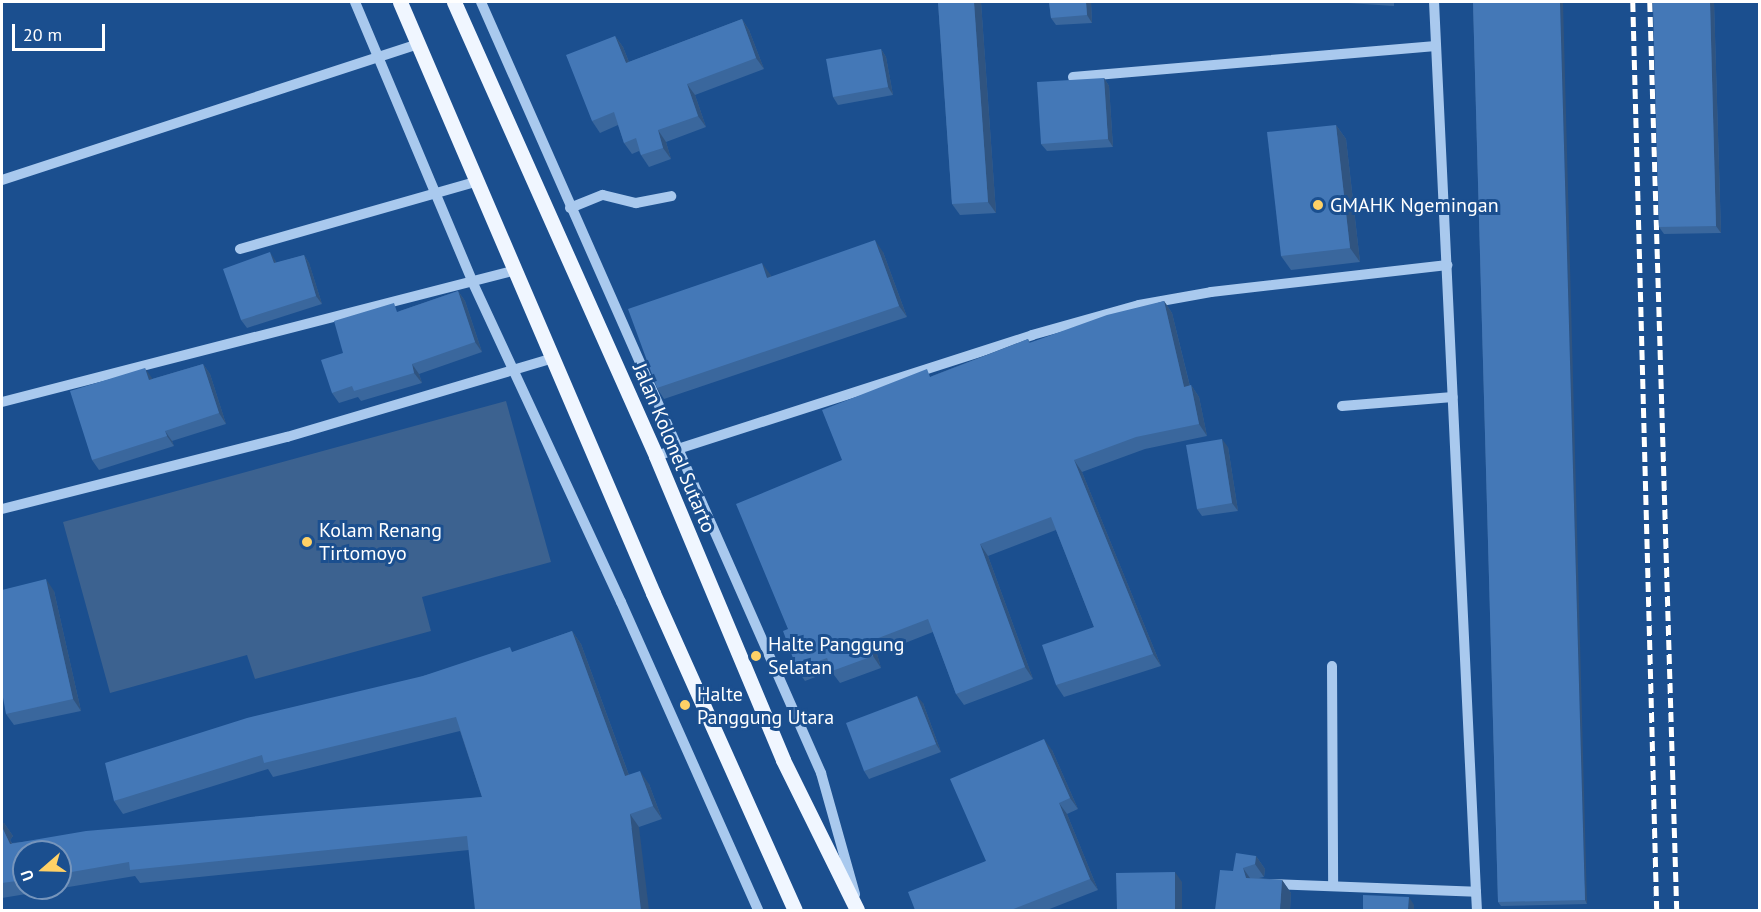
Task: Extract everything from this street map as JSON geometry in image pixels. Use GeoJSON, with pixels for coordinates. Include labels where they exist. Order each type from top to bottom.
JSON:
{"type":"FeatureCollection","features":[{"type":"Feature","properties":{"kind":"main road"},"geometry":{"type":"LineString","coordinates":[[400,2],[795,910]]}},
{"type":"Feature","properties":{"kind":"main road","name":"Jalan Kolonel Sutarto"},"geometry":{"type":"LineString","coordinates":[[454,2],[656,456],[783,760],[858,910]]}},
{"type":"Feature","properties":{"kind":"street"},"geometry":{"type":"LineString","coordinates":[[355,2],[472,281],[758,910]]}},
{"type":"Feature","properties":{"kind":"street"},"geometry":{"type":"LineString","coordinates":[[481,2],[821,773],[858,910]]}},
{"type":"Feature","properties":{"kind":"street"},"geometry":{"type":"LineString","coordinates":[[1434,2],[1477,910]]}},
{"type":"Feature","properties":{"kind":"street"},"geometry":{"type":"LineString","coordinates":[[2,180],[418,44]]}},
{"type":"Feature","properties":{"kind":"street"},"geometry":{"type":"LineString","coordinates":[[1073,77],[1436,46]]}},
{"type":"Feature","properties":{"kind":"street"},"geometry":{"type":"LineString","coordinates":[[240,249],[479,181]]}},
{"type":"Feature","properties":{"kind":"street"},"geometry":{"type":"LineString","coordinates":[[570,208],[603,195],[636,203],[671,196]]}},
{"type":"Feature","properties":{"kind":"street"},"geometry":{"type":"LineString","coordinates":[[656,456],[1032,335],[1139,305],[1211,292],[1447,265]]}},
{"type":"Feature","properties":{"kind":"street"},"geometry":{"type":"LineString","coordinates":[[2,402],[516,270]]}},
{"type":"Feature","properties":{"kind":"street"},"geometry":{"type":"LineString","coordinates":[[2,509],[287,437],[553,358]]}},
{"type":"Feature","properties":{"kind":"street"},"geometry":{"type":"LineString","coordinates":[[1342,406],[1453,397]]}},
{"type":"Feature","properties":{"kind":"street"},"geometry":{"type":"LineString","coordinates":[[1332,666],[1333,885]]}},
{"type":"Feature","properties":{"kind":"street"},"geometry":{"type":"LineString","coordinates":[[1259,884],[1476,892]]}},
{"type":"Feature","properties":{"kind":"water","name":"Kolam Renang Tirtomoyo"},"geometry":{"type":"Polygon","coordinates":[[[506,401],[551,562],[422,597],[431,631],[255,679],[247,655],[110,693],[63,522],[506,401]]]}},
{"type":"Feature","properties":{"kind":"building"},"geometry":{"type":"Polygon","coordinates":[[[938,2],[974,2],[988,202],[952,204],[938,2]]]}},
{"type":"Feature","properties":{"kind":"building"},"geometry":{"type":"Polygon","coordinates":[[[1049,2],[1086,2],[1087,15],[1051,18],[1049,2]]]}},
{"type":"Feature","properties":{"kind":"building"},"geometry":{"type":"Polygon","coordinates":[[[1473,2],[1560,2],[1585,900],[1498,902],[1473,2]]]}},
{"type":"Feature","properties":{"kind":"building"},"geometry":{"type":"Polygon","coordinates":[[[1653,2],[1710,2],[1716,226],[1659,227],[1653,2]]]}},
{"type":"Feature","properties":{"kind":"building"},"geometry":{"type":"Polygon","coordinates":[[[742,19],[756,58],[687,84],[698,116],[658,130],[663,148],[641,155],[636,138],[624,143],[614,112],[592,121],[566,55],[615,36],[626,63],[742,19]]]}},
{"type":"Feature","properties":{"kind":"building"},"geometry":{"type":"Polygon","coordinates":[[[881,49],[888,87],[833,97],[826,59],[881,49]]]}},
{"type":"Feature","properties":{"kind":"building"},"geometry":{"type":"Polygon","coordinates":[[[1104,78],[1108,139],[1041,144],[1037,82],[1104,78]]]}},
{"type":"Feature","properties":{"kind":"building","name":"GMAHK Ngemingan"},"geometry":{"type":"Polygon","coordinates":[[[1336,125],[1350,248],[1281,256],[1267,132],[1336,125]]]}},
{"type":"Feature","properties":{"kind":"building"},"geometry":{"type":"Polygon","coordinates":[[[875,240],[899,306],[657,388],[628,309],[762,263],[767,278],[875,240]]]}},
{"type":"Feature","properties":{"kind":"building"},"geometry":{"type":"Polygon","coordinates":[[[270,252],[274,263],[304,255],[316,296],[241,320],[223,269],[270,252]]]}},
{"type":"Feature","properties":{"kind":"building"},"geometry":{"type":"Polygon","coordinates":[[[458,291],[475,342],[412,364],[414,373],[354,391],[352,386],[332,393],[321,360],[343,353],[334,321],[394,303],[397,312],[458,291]]]}},
{"type":"Feature","properties":{"kind":"building"},"geometry":{"type":"Polygon","coordinates":[[[1164,301],[1184,387],[1191,385],[1199,424],[1136,437],[1074,460],[1153,654],[1056,685],[1042,645],[1094,627],[1051,517],[980,544],[1025,667],[956,694],[928,619],[868,642],[873,656],[832,671],[827,658],[797,669],[783,631],[788,629],[736,504],[842,460],[822,410],[927,369],[930,377],[1028,339],[1029,343],[1107,315],[1164,301]]]}},
{"type":"Feature","properties":{"kind":"building"},"geometry":{"type":"Polygon","coordinates":[[[203,364],[219,413],[165,431],[167,436],[92,460],[70,391],[145,368],[149,380],[203,364]]]}},
{"type":"Feature","properties":{"kind":"building"},"geometry":{"type":"Polygon","coordinates":[[[1222,439],[1232,503],[1197,509],[1186,445],[1222,439]]]}},
{"type":"Feature","properties":{"kind":"building"},"geometry":{"type":"Polygon","coordinates":[[[46,579],[73,699],[6,714],[2,692],[2,590],[46,579]]]}},
{"type":"Feature","properties":{"kind":"building"},"geometry":{"type":"Polygon","coordinates":[[[572,631],[625,776],[640,771],[653,806],[630,814],[641,910],[475,910],[467,836],[130,870],[129,862],[72,872],[72,840],[33,840],[86,831],[482,797],[456,717],[264,763],[262,755],[114,801],[105,763],[247,718],[423,676],[510,647],[512,652],[572,631]]]}},
{"type":"Feature","properties":{"kind":"building"},"geometry":{"type":"Polygon","coordinates":[[[917,696],[936,744],[864,771],[846,723],[917,696]]]}},
{"type":"Feature","properties":{"kind":"building"},"geometry":{"type":"Polygon","coordinates":[[[1044,739],[1070,798],[1059,803],[1090,879],[1011,910],[915,910],[908,892],[986,861],[950,779],[1044,739]]]}},
{"type":"Feature","properties":{"kind":"building"},"geometry":{"type":"Polygon","coordinates":[[[2,827],[10,844],[12,844],[12,882],[2,883],[2,827]]]}},
{"type":"Feature","properties":{"kind":"building"},"geometry":{"type":"Polygon","coordinates":[[[1236,853],[1256,856],[1255,864],[1243,868],[1246,878],[1282,880],[1280,910],[1215,910],[1220,870],[1233,871],[1236,853]]]}},
{"type":"Feature","properties":{"kind":"building"},"geometry":{"type":"Polygon","coordinates":[[[1175,872],[1175,910],[1117,910],[1116,873],[1175,872]]]}},
{"type":"Feature","properties":{"kind":"building"},"geometry":{"type":"Polygon","coordinates":[[[1363,895],[1409,897],[1408,910],[1363,910],[1363,895]]]}},
{"type":"Feature","properties":{"kind":"railway"},"geometry":{"type":"LineString","coordinates":[[1633,2],[1657,910]]}},
{"type":"Feature","properties":{"kind":"railway"},"geometry":{"type":"LineString","coordinates":[[1650,2],[1677,910]]}},
{"type":"Feature","properties":{"kind":"place","name":"GMAHK Ngemingan"},"geometry":{"type":"Point","coordinates":[1318,205]}},
{"type":"Feature","properties":{"kind":"place","name":"Kolam Renang Tirtomoyo"},"geometry":{"type":"Point","coordinates":[307,542]}},
{"type":"Feature","properties":{"kind":"place","name":"Halte Panggung Selatan"},"geometry":{"type":"Point","coordinates":[756,656]}},
{"type":"Feature","properties":{"kind":"place","name":"Halte Panggung Utara"},"geometry":{"type":"Point","coordinates":[685,705]}}]}
